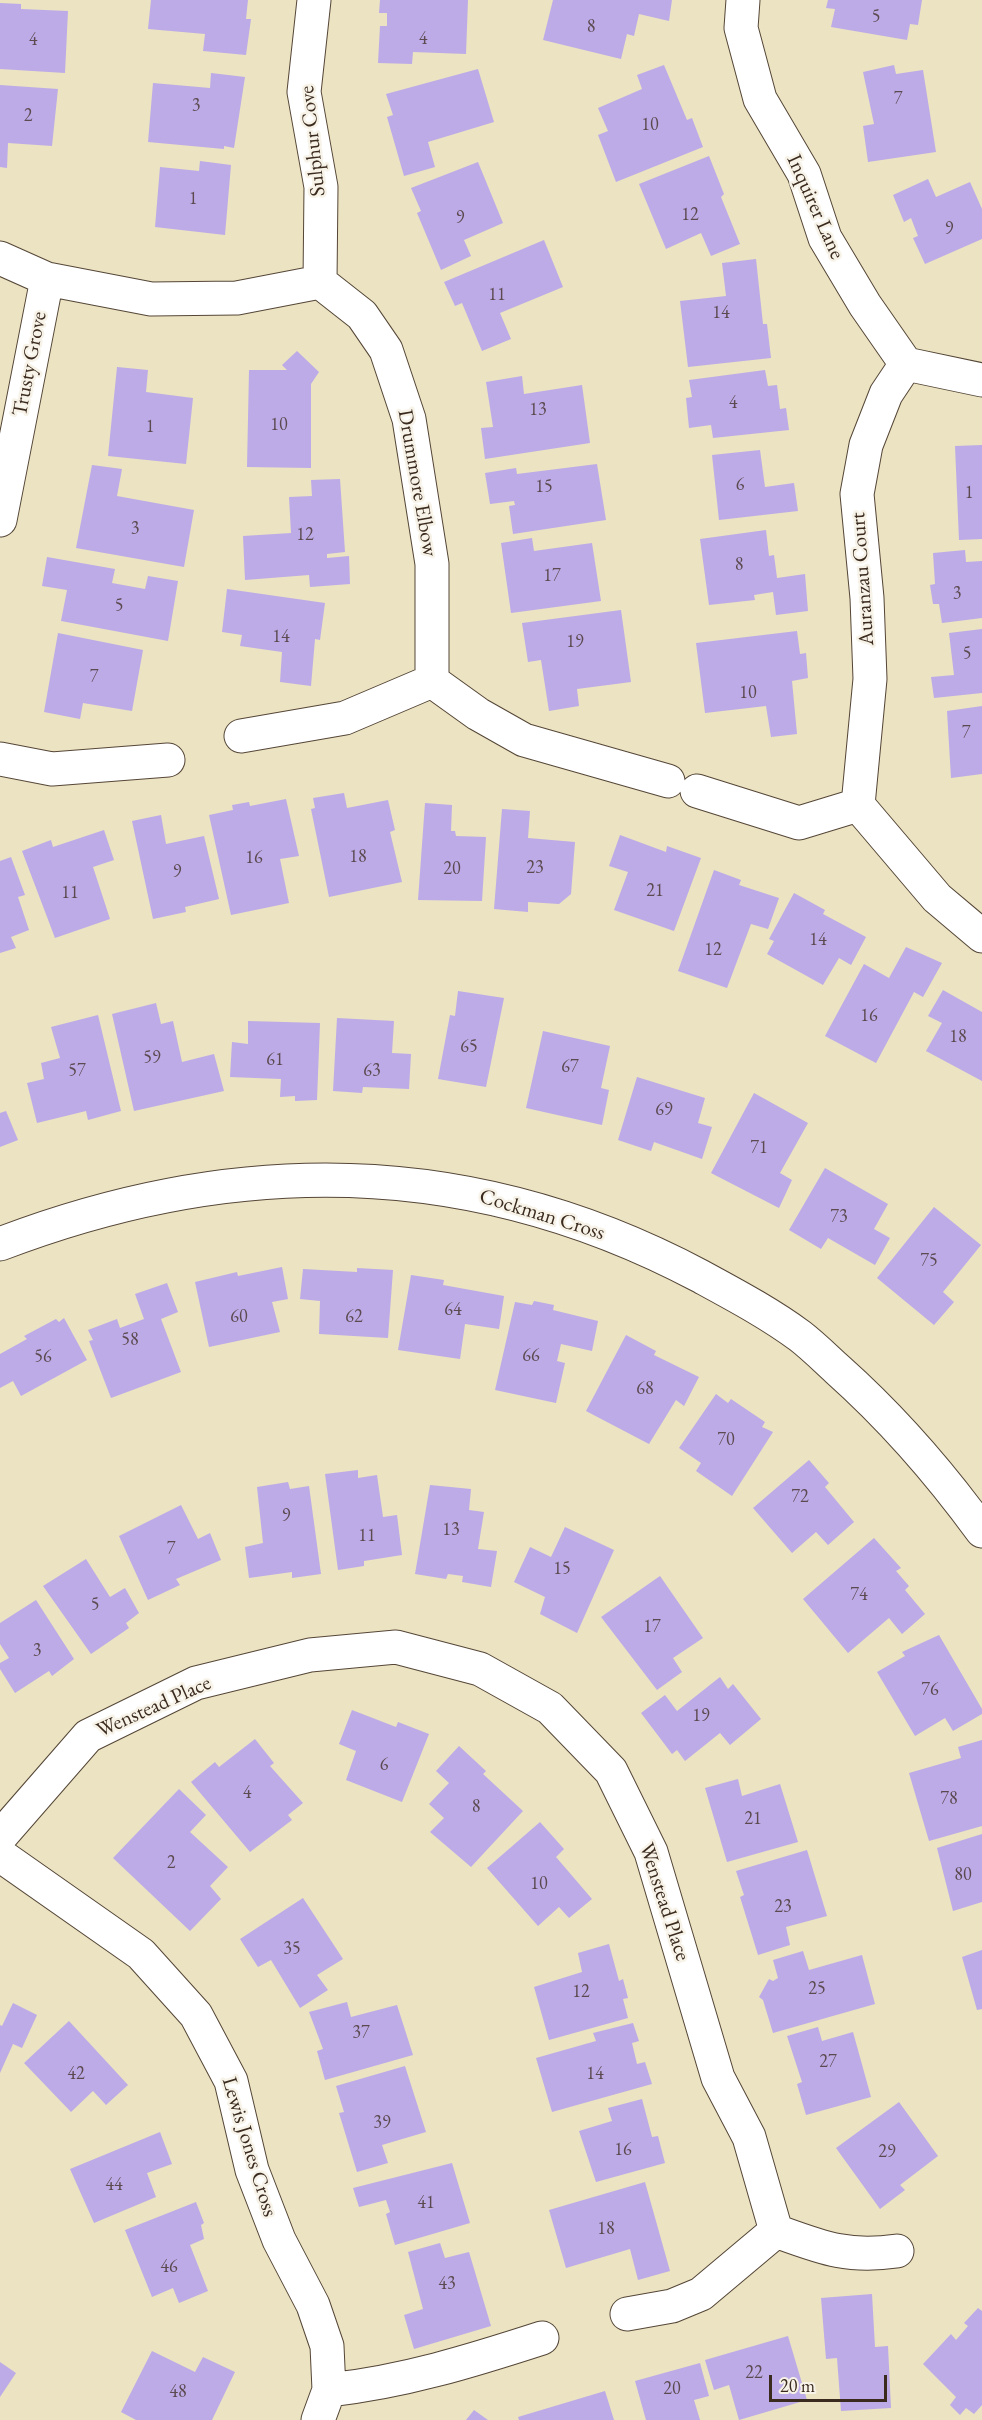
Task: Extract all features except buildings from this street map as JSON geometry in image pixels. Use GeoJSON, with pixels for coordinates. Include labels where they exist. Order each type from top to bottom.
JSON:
{"type":"FeatureCollection","features":[{"type":"Feature","properties":{"kind":"street","name":"Sulphur Cove"},"geometry":{"type":"LineString","coordinates":[[314,0],[304,92],[321,187],[320,282]]}},
{"type":"Feature","properties":{"kind":"street","name":"Inquirer Lane"},"geometry":{"type":"LineString","coordinates":[[743,0],[741,28],[760,99],[804,174],[825,238],[864,305],[906,364]]}},
{"type":"Feature","properties":{"kind":"street"},"geometry":{"type":"LineString","coordinates":[[0,258],[47,279],[151,299],[237,298],[320,282]]}},
{"type":"Feature","properties":{"kind":"street","name":"Trusty Grove"},"geometry":{"type":"LineString","coordinates":[[0,520],[47,279]]}},
{"type":"Feature","properties":{"kind":"street","name":"Drummore Elbow"},"geometry":{"type":"LineString","coordinates":[[320,282],[362,315],[386,350],[409,419],[432,564],[432,681]]}},
{"type":"Feature","properties":{"kind":"street"},"geometry":{"type":"LineString","coordinates":[[906,364],[982,380]]}},
{"type":"Feature","properties":{"kind":"street","name":"Auranzau Court"},"geometry":{"type":"LineString","coordinates":[[858,805],[870,679],[867,598],[857,494],[866,445],[886,394],[906,364]]}},
{"type":"Feature","properties":{"kind":"street"},"geometry":{"type":"LineString","coordinates":[[241,736],[345,718],[432,681],[478,714],[524,740],[799,823],[858,805],[937,898],[982,936]]}},
{"type":"Feature","properties":{"kind":"street"},"geometry":{"type":"LineString","coordinates":[[0,759],[52,769],[168,760]]}},
{"type":"Feature","properties":{"kind":"street","name":"Cockman Cross"},"geometry":{"type":"LineString","coordinates":[[0,1244],[32,1232],[161,1196],[237,1183],[324,1178],[402,1183],[494,1197],[577,1221],[658,1254],[725,1290],[800,1336],[866,1395],[930,1463],[982,1531]]}},
{"type":"Feature","properties":{"kind":"street","name":"Wenstead Place"},"geometry":{"type":"LineString","coordinates":[[0,1837],[88,1736],[196,1683],[310,1655],[396,1647],[480,1670],[550,1708],[611,1771],[651,1852],[718,2078],[749,2137],[776,2232]]}},
{"type":"Feature","properties":{"kind":"street","name":"Lewis Jones Cross"},"geometry":{"type":"LineString","coordinates":[[0,1856],[141,1954],[196,2016],[231,2081],[252,2170],[279,2240],[313,2305],[327,2346],[324,2405]]}},
{"type":"Feature","properties":{"kind":"street"},"geometry":{"type":"LineString","coordinates":[[627,2314],[672,2306],[701,2294],[776,2232],[833,2251],[866,2255],[897,2251]]}},
{"type":"Feature","properties":{"kind":"street"},"geometry":{"type":"LineString","coordinates":[[324,2405],[378,2384],[459,2365],[542,2338]]}}]}
